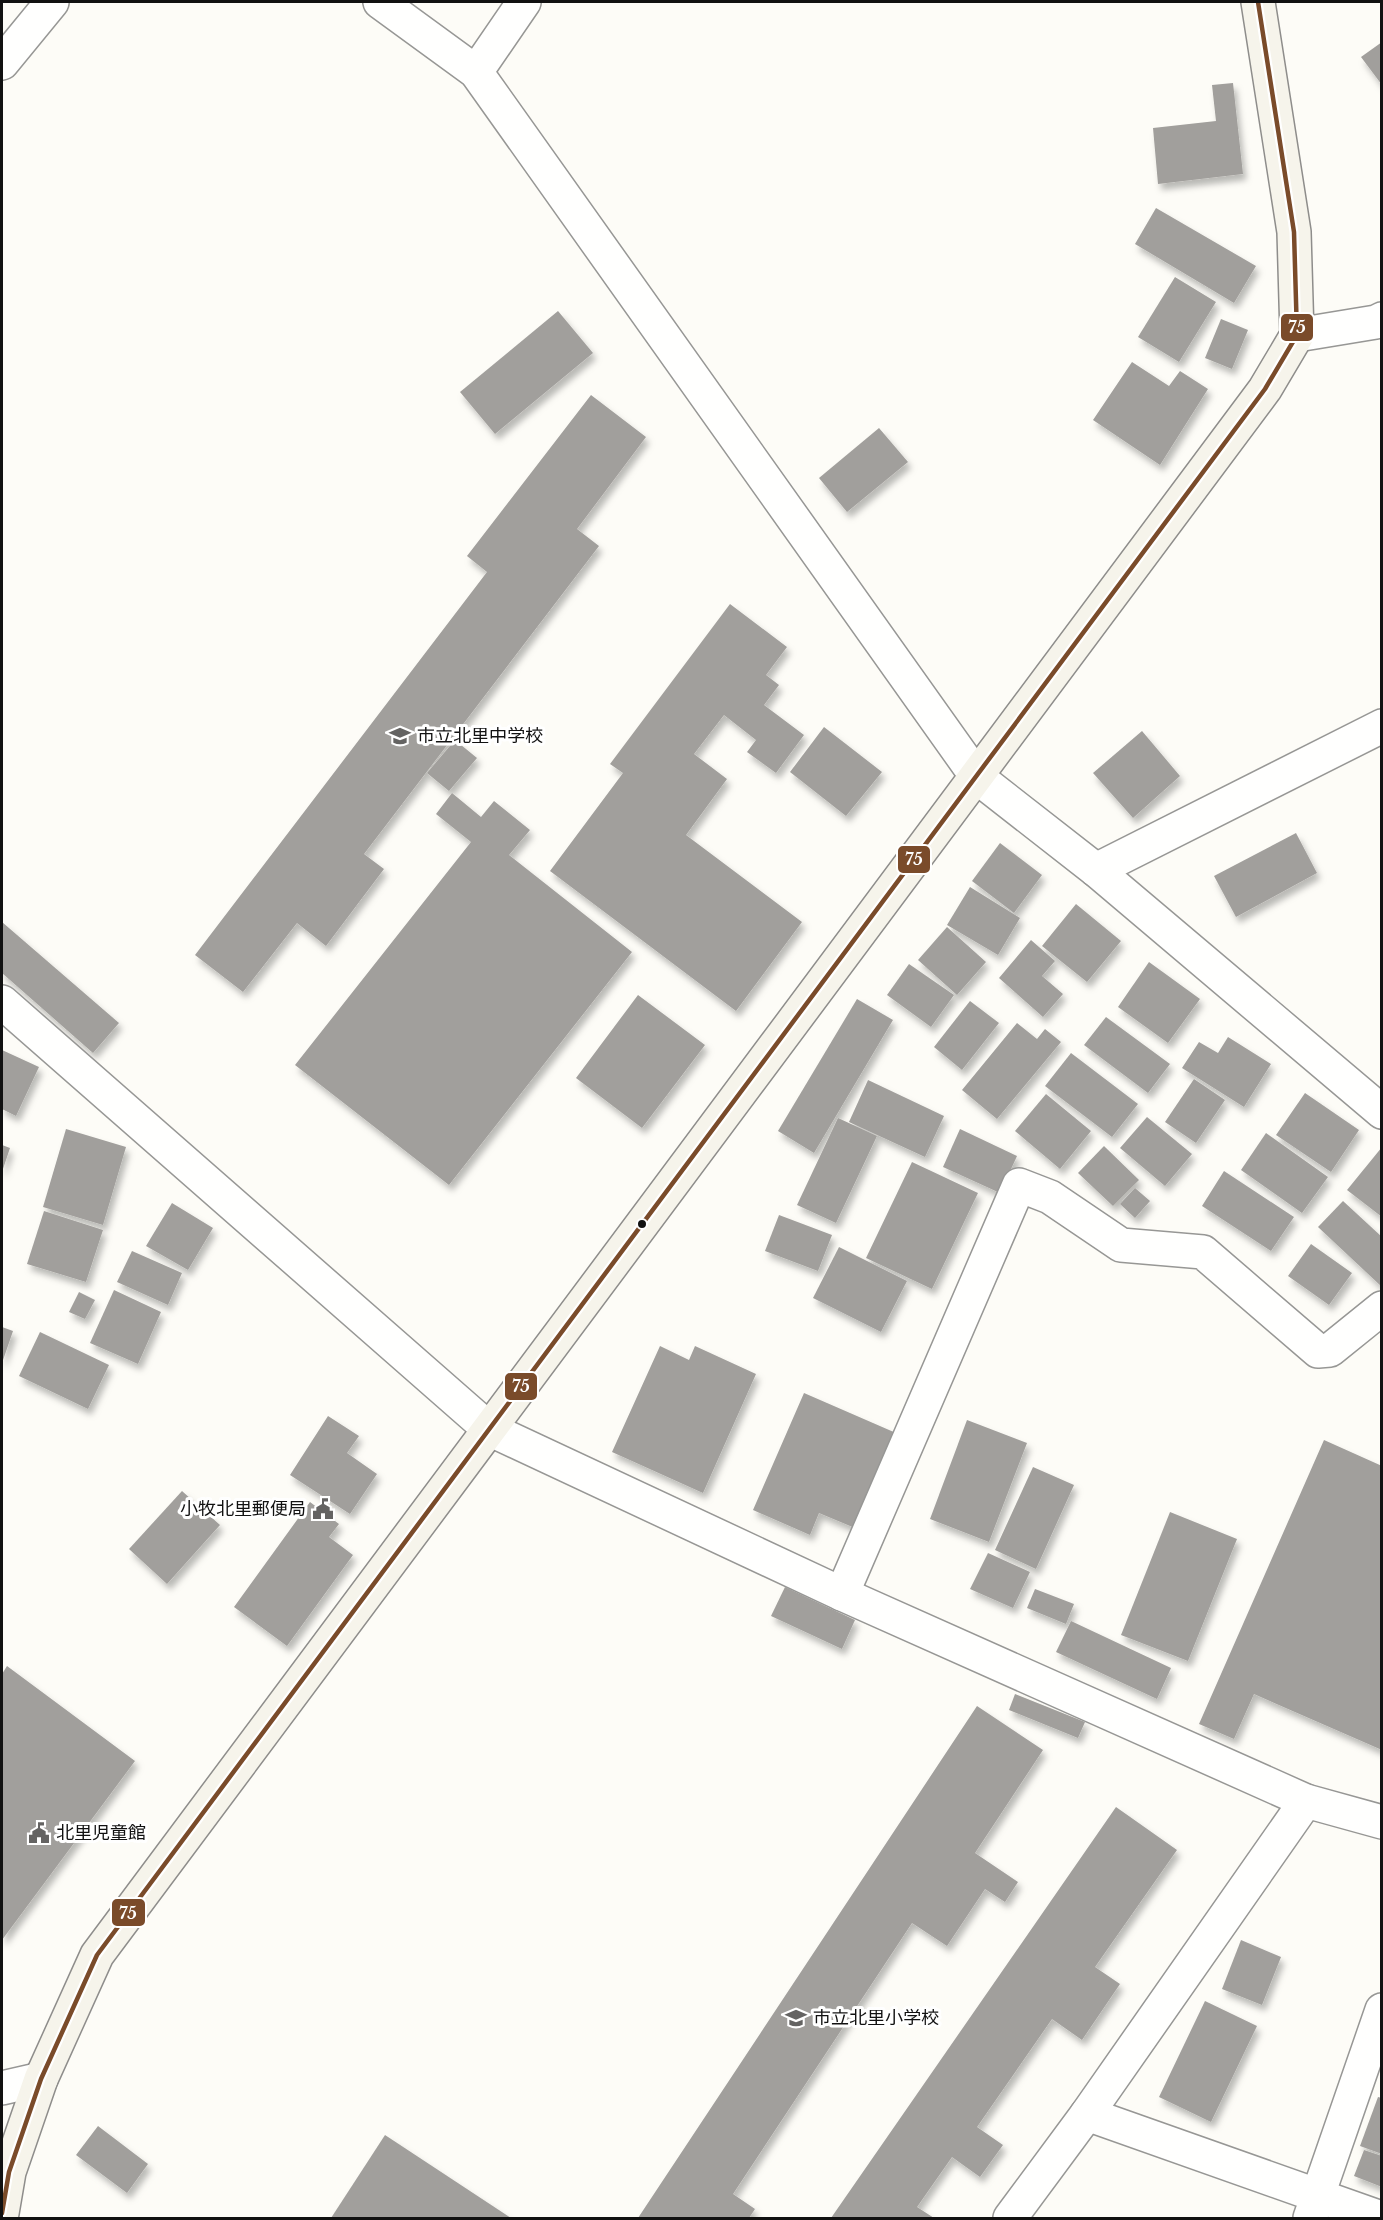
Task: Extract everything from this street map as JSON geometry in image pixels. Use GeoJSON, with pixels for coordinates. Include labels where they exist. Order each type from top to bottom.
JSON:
{"type":"FeatureCollection","features":[{"type":"Feature","properties":{"kind":"street"},"geometry":{"type":"LineString","coordinates":[[2,63],[52,2]]}},
{"type":"Feature","properties":{"kind":"street"},"geometry":{"type":"LineString","coordinates":[[380,2],[476,72],[977,777],[1096,870],[1381,1112]]}},
{"type":"Feature","properties":{"kind":"street"},"geometry":{"type":"LineString","coordinates":[[476,72],[525,2]]}},
{"type":"Feature","properties":{"kind":"street"},"geometry":{"type":"LineString","coordinates":[[2,2212],[9,2172],[41,2079],[97,1954],[1265,389],[1297,335],[1294,232],[1258,2]]}},
{"type":"Feature","properties":{"kind":"street"},"geometry":{"type":"LineString","coordinates":[[1297,335],[1376,322],[1382,319]]}},
{"type":"Feature","properties":{"kind":"street"},"geometry":{"type":"LineString","coordinates":[[1096,870],[1382,726]]}},
{"type":"Feature","properties":{"kind":"street"},"geometry":{"type":"LineString","coordinates":[[2,1002],[489,1429],[842,1594],[1306,1801],[1382,1822]]}},
{"type":"Feature","properties":{"kind":"street"},"geometry":{"type":"LineString","coordinates":[[842,1594],[1019,1185],[1050,1197],[1121,1245],[1203,1252],[1318,1351],[1330,1350],[1382,1308]]}},
{"type":"Feature","properties":{"kind":"street"},"geometry":{"type":"LineString","coordinates":[[1010,2218],[1306,1801]]}},
{"type":"Feature","properties":{"kind":"street"},"geometry":{"type":"LineString","coordinates":[[1313,2207],[1382,2010]]}},
{"type":"Feature","properties":{"kind":"street"},"geometry":{"type":"LineString","coordinates":[[2,2088],[41,2079]]}},
{"type":"Feature","properties":{"kind":"street"},"geometry":{"type":"LineString","coordinates":[[1086,2114],[1313,2207],[1381,2218]]}},
{"type":"Feature","properties":{"kind":"building"},"geometry":{"type":"Polygon","coordinates":[[[1382,42],[1382,85],[1361,57],[1382,42]]]}},
{"type":"Feature","properties":{"kind":"building"},"geometry":{"type":"Polygon","coordinates":[[[1233,83],[1243,174],[1158,184],[1153,128],[1216,121],[1212,85],[1233,83]]]}},
{"type":"Feature","properties":{"kind":"building"},"geometry":{"type":"Polygon","coordinates":[[[1156,208],[1256,266],[1234,303],[1135,244],[1156,208]]]}},
{"type":"Feature","properties":{"kind":"building"},"geometry":{"type":"Polygon","coordinates":[[[1175,277],[1216,302],[1179,362],[1138,337],[1175,277]]]}},
{"type":"Feature","properties":{"kind":"building"},"geometry":{"type":"Polygon","coordinates":[[[558,311],[593,353],[495,434],[460,392],[558,311]]]}},
{"type":"Feature","properties":{"kind":"building"},"geometry":{"type":"Polygon","coordinates":[[[1221,319],[1248,330],[1232,369],[1205,358],[1221,319]]]}},
{"type":"Feature","properties":{"kind":"building"},"geometry":{"type":"Polygon","coordinates":[[[1132,362],[1169,386],[1180,371],[1208,389],[1160,465],[1093,420],[1132,362]]]}},
{"type":"Feature","properties":{"kind":"building"},"geometry":{"type":"Polygon","coordinates":[[[591,395],[646,437],[577,529],[599,546],[364,854],[384,869],[326,946],[297,923],[243,992],[195,955],[487,572],[467,556],[591,395]]]}},
{"type":"Feature","properties":{"kind":"building"},"geometry":{"type":"Polygon","coordinates":[[[879,428],[908,462],[847,512],[819,478],[879,428]]]}},
{"type":"Feature","properties":{"kind":"building"},"geometry":{"type":"Polygon","coordinates":[[[730,604],[787,647],[766,675],[779,685],[764,705],[804,735],[776,773],[747,752],[756,740],[724,715],[694,754],[727,779],[686,835],[802,922],[736,1011],[550,871],[623,773],[610,764],[730,604]]]}},
{"type":"Feature","properties":{"kind":"building"},"geometry":{"type":"Polygon","coordinates":[[[824,727],[882,772],[846,816],[790,772],[824,727]]]}},
{"type":"Feature","properties":{"kind":"building"},"geometry":{"type":"Polygon","coordinates":[[[1142,731],[1180,776],[1133,818],[1093,773],[1142,731]]]}},
{"type":"Feature","properties":{"kind":"building"},"geometry":{"type":"Polygon","coordinates":[[[455,740],[477,758],[449,791],[427,773],[455,740]]]}},
{"type":"Feature","properties":{"kind":"building"},"geometry":{"type":"Polygon","coordinates":[[[452,793],[481,817],[494,801],[530,830],[509,855],[632,952],[449,1185],[295,1065],[471,842],[436,814],[452,793]]]}},
{"type":"Feature","properties":{"kind":"building"},"geometry":{"type":"Polygon","coordinates":[[[1296,833],[1317,873],[1236,917],[1214,876],[1296,833]]]}},
{"type":"Feature","properties":{"kind":"building"},"geometry":{"type":"Polygon","coordinates":[[[1000,843],[1042,875],[1014,913],[972,881],[1000,843]]]}},
{"type":"Feature","properties":{"kind":"building"},"geometry":{"type":"Polygon","coordinates":[[[970,887],[1020,918],[998,955],[947,925],[970,887]]]}},
{"type":"Feature","properties":{"kind":"building"},"geometry":{"type":"Polygon","coordinates":[[[1076,904],[1121,941],[1087,982],[1042,946],[1076,904]]]}},
{"type":"Feature","properties":{"kind":"building"},"geometry":{"type":"Polygon","coordinates":[[[2,922],[119,1023],[93,1053],[2,973],[2,922]]]}},
{"type":"Feature","properties":{"kind":"building"},"geometry":{"type":"Polygon","coordinates":[[[947,927],[986,962],[957,995],[918,960],[947,927]]]}},
{"type":"Feature","properties":{"kind":"building"},"geometry":{"type":"Polygon","coordinates":[[[1031,940],[1055,961],[1042,976],[1063,994],[1043,1017],[999,978],[1031,940]]]}},
{"type":"Feature","properties":{"kind":"building"},"geometry":{"type":"Polygon","coordinates":[[[1149,962],[1200,999],[1168,1043],[1118,1007],[1149,962]]]}},
{"type":"Feature","properties":{"kind":"building"},"geometry":{"type":"Polygon","coordinates":[[[909,964],[954,995],[931,1027],[887,995],[909,964]]]}},
{"type":"Feature","properties":{"kind":"building"},"geometry":{"type":"Polygon","coordinates":[[[638,995],[705,1045],[642,1128],[576,1078],[638,995]]]}},
{"type":"Feature","properties":{"kind":"building"},"geometry":{"type":"Polygon","coordinates":[[[857,999],[893,1020],[814,1153],[778,1131],[857,999]]]}},
{"type":"Feature","properties":{"kind":"building"},"geometry":{"type":"Polygon","coordinates":[[[970,1001],[999,1023],[962,1070],[934,1047],[970,1001]]]}},
{"type":"Feature","properties":{"kind":"building"},"geometry":{"type":"Polygon","coordinates":[[[1106,1017],[1170,1064],[1148,1093],[1084,1045],[1106,1017]]]}},
{"type":"Feature","properties":{"kind":"building"},"geometry":{"type":"Polygon","coordinates":[[[1017,1023],[1037,1039],[1045,1029],[1061,1042],[997,1119],[962,1090],[1017,1023]]]}},
{"type":"Feature","properties":{"kind":"building"},"geometry":{"type":"Polygon","coordinates":[[[1228,1037],[1271,1064],[1244,1107],[1182,1068],[1199,1042],[1218,1053],[1228,1037]]]}},
{"type":"Feature","properties":{"kind":"building"},"geometry":{"type":"Polygon","coordinates":[[[2,1050],[39,1067],[16,1116],[2,1109],[2,1050]]]}},
{"type":"Feature","properties":{"kind":"building"},"geometry":{"type":"Polygon","coordinates":[[[1071,1053],[1138,1104],[1112,1137],[1045,1086],[1071,1053]]]}},
{"type":"Feature","properties":{"kind":"building"},"geometry":{"type":"Polygon","coordinates":[[[1194,1079],[1225,1100],[1196,1143],[1165,1122],[1194,1079]]]}},
{"type":"Feature","properties":{"kind":"building"},"geometry":{"type":"Polygon","coordinates":[[[868,1080],[944,1116],[925,1157],[849,1122],[868,1080]]]}},
{"type":"Feature","properties":{"kind":"building"},"geometry":{"type":"Polygon","coordinates":[[[1305,1093],[1359,1130],[1331,1172],[1276,1135],[1305,1093]]]}},
{"type":"Feature","properties":{"kind":"building"},"geometry":{"type":"Polygon","coordinates":[[[1046,1094],[1091,1131],[1060,1169],[1015,1131],[1046,1094]]]}},
{"type":"Feature","properties":{"kind":"building"},"geometry":{"type":"Polygon","coordinates":[[[1147,1117],[1192,1154],[1165,1186],[1120,1148],[1147,1117]]]}},
{"type":"Feature","properties":{"kind":"building"},"geometry":{"type":"Polygon","coordinates":[[[838,1118],[877,1136],[836,1223],[797,1205],[838,1118]]]}},
{"type":"Feature","properties":{"kind":"building"},"geometry":{"type":"Polygon","coordinates":[[[66,1129],[126,1147],[103,1225],[43,1207],[66,1129]]]}},
{"type":"Feature","properties":{"kind":"building"},"geometry":{"type":"Polygon","coordinates":[[[960,1129],[1017,1156],[1000,1193],[943,1167],[960,1129]]]}},
{"type":"Feature","properties":{"kind":"building"},"geometry":{"type":"Polygon","coordinates":[[[1266,1133],[1328,1177],[1302,1213],[1241,1170],[1266,1133]]]}},
{"type":"Feature","properties":{"kind":"building"},"geometry":{"type":"Polygon","coordinates":[[[2,1145],[10,1148],[2,1172],[2,1145]]]}},
{"type":"Feature","properties":{"kind":"building"},"geometry":{"type":"Polygon","coordinates":[[[1104,1146],[1139,1180],[1113,1206],[1078,1173],[1104,1146]]]}},
{"type":"Feature","properties":{"kind":"building"},"geometry":{"type":"Polygon","coordinates":[[[1382,1147],[1382,1217],[1347,1190],[1382,1147]]]}},
{"type":"Feature","properties":{"kind":"building"},"geometry":{"type":"Polygon","coordinates":[[[912,1162],[978,1193],[932,1289],[866,1258],[912,1162]]]}},
{"type":"Feature","properties":{"kind":"building"},"geometry":{"type":"Polygon","coordinates":[[[1224,1171],[1294,1217],[1271,1251],[1202,1206],[1224,1171]]]}},
{"type":"Feature","properties":{"kind":"building"},"geometry":{"type":"Polygon","coordinates":[[[1135,1188],[1150,1201],[1135,1218],[1120,1204],[1135,1188]]]}},
{"type":"Feature","properties":{"kind":"building"},"geometry":{"type":"Polygon","coordinates":[[[1343,1201],[1382,1237],[1382,1287],[1318,1227],[1343,1201]]]}},
{"type":"Feature","properties":{"kind":"building"},"geometry":{"type":"Polygon","coordinates":[[[172,1203],[213,1228],[188,1270],[146,1246],[172,1203]]]}},
{"type":"Feature","properties":{"kind":"building"},"geometry":{"type":"Polygon","coordinates":[[[44,1211],[103,1230],[86,1282],[27,1264],[44,1211]]]}},
{"type":"Feature","properties":{"kind":"building"},"geometry":{"type":"Polygon","coordinates":[[[779,1215],[832,1235],[818,1271],[765,1251],[779,1215]]]}},
{"type":"Feature","properties":{"kind":"building"},"geometry":{"type":"Polygon","coordinates":[[[1311,1244],[1352,1273],[1329,1305],[1288,1276],[1311,1244]]]}},
{"type":"Feature","properties":{"kind":"building"},"geometry":{"type":"Polygon","coordinates":[[[839,1247],[907,1281],[881,1332],[813,1298],[839,1247]]]}},
{"type":"Feature","properties":{"kind":"building"},"geometry":{"type":"Polygon","coordinates":[[[132,1251],[182,1273],[168,1305],[117,1282],[132,1251]]]}},
{"type":"Feature","properties":{"kind":"building"},"geometry":{"type":"Polygon","coordinates":[[[114,1290],[161,1312],[138,1364],[90,1343],[114,1290]]]}},
{"type":"Feature","properties":{"kind":"building"},"geometry":{"type":"Polygon","coordinates":[[[79,1292],[95,1300],[85,1319],[69,1312],[79,1292]]]}},
{"type":"Feature","properties":{"kind":"building"},"geometry":{"type":"Polygon","coordinates":[[[2,1327],[13,1331],[2,1363],[2,1327]]]}},
{"type":"Feature","properties":{"kind":"building"},"geometry":{"type":"Polygon","coordinates":[[[40,1332],[109,1365],[88,1409],[19,1376],[40,1332]]]}},
{"type":"Feature","properties":{"kind":"building"},"geometry":{"type":"Polygon","coordinates":[[[660,1346],[689,1360],[695,1346],[756,1374],[703,1493],[612,1452],[660,1346]]]}},
{"type":"Feature","properties":{"kind":"building"},"geometry":{"type":"Polygon","coordinates":[[[804,1393],[896,1433],[855,1528],[819,1513],[810,1535],[753,1510],[804,1393]]]}},
{"type":"Feature","properties":{"kind":"building"},"geometry":{"type":"Polygon","coordinates":[[[328,1416],[359,1436],[347,1453],[377,1474],[350,1514],[290,1475],[328,1416]]]}},
{"type":"Feature","properties":{"kind":"building"},"geometry":{"type":"Polygon","coordinates":[[[967,1420],[1027,1443],[989,1542],[930,1519],[967,1420]]]}},
{"type":"Feature","properties":{"kind":"building"},"geometry":{"type":"Polygon","coordinates":[[[1324,1440],[1382,1466],[1382,1750],[1254,1694],[1234,1739],[1199,1724],[1324,1440]]]}},
{"type":"Feature","properties":{"kind":"building"},"geometry":{"type":"Polygon","coordinates":[[[1033,1467],[1074,1485],[1036,1569],[995,1550],[1033,1467]]]}},
{"type":"Feature","properties":{"kind":"building"},"geometry":{"type":"Polygon","coordinates":[[[182,1491],[220,1525],[167,1584],[129,1549],[182,1491]]]}},
{"type":"Feature","properties":{"kind":"building"},"geometry":{"type":"Polygon","coordinates":[[[310,1502],[339,1524],[329,1537],[353,1555],[287,1646],[234,1607],[310,1502]]]}},
{"type":"Feature","properties":{"kind":"building"},"geometry":{"type":"Polygon","coordinates":[[[1170,1512],[1237,1539],[1188,1661],[1121,1635],[1170,1512]]]}},
{"type":"Feature","properties":{"kind":"building"},"geometry":{"type":"Polygon","coordinates":[[[988,1553],[1030,1572],[1013,1608],[970,1589],[988,1553]]]}},
{"type":"Feature","properties":{"kind":"building"},"geometry":{"type":"Polygon","coordinates":[[[785,1587],[855,1620],[842,1649],[771,1616],[785,1587]]]}},
{"type":"Feature","properties":{"kind":"building"},"geometry":{"type":"Polygon","coordinates":[[[1035,1589],[1074,1604],[1066,1624],[1027,1608],[1035,1589]]]}},
{"type":"Feature","properties":{"kind":"building"},"geometry":{"type":"Polygon","coordinates":[[[1071,1621],[1171,1668],[1157,1699],[1056,1652],[1071,1621]]]}},
{"type":"Feature","properties":{"kind":"building"},"geometry":{"type":"Polygon","coordinates":[[[7,1666],[135,1761],[2,1940],[2,1674],[7,1666]]]}},
{"type":"Feature","properties":{"kind":"building"},"geometry":{"type":"Polygon","coordinates":[[[1015,1694],[1085,1722],[1078,1738],[1009,1710],[1015,1694]]]}},
{"type":"Feature","properties":{"kind":"building"},"geometry":{"type":"Polygon","coordinates":[[[977,1706],[1043,1750],[975,1853],[1018,1882],[1005,1902],[985,1889],[947,1946],[912,1923],[733,2194],[755,2209],[749,2218],[638,2218],[977,1706]]]}},
{"type":"Feature","properties":{"kind":"building"},"geometry":{"type":"Polygon","coordinates":[[[1116,1807],[1177,1850],[1095,1967],[1120,1984],[1082,2040],[1052,2019],[977,2127],[1003,2145],[980,2177],[952,2157],[917,2207],[934,2218],[831,2218],[1116,1807]]]}},
{"type":"Feature","properties":{"kind":"building"},"geometry":{"type":"Polygon","coordinates":[[[1241,1940],[1281,1957],[1262,2005],[1222,1989],[1241,1940]]]}},
{"type":"Feature","properties":{"kind":"building"},"geometry":{"type":"Polygon","coordinates":[[[1205,2001],[1257,2026],[1211,2122],[1159,2097],[1205,2001]]]}},
{"type":"Feature","properties":{"kind":"building"},"geometry":{"type":"Polygon","coordinates":[[[1378,2097],[1382,2098],[1382,2154],[1360,2146],[1378,2097]]]}},
{"type":"Feature","properties":{"kind":"building"},"geometry":{"type":"Polygon","coordinates":[[[98,2126],[148,2164],[127,2193],[76,2155],[98,2126]]]}},
{"type":"Feature","properties":{"kind":"building"},"geometry":{"type":"Polygon","coordinates":[[[385,2135],[511,2218],[331,2218],[385,2135]]]}},
{"type":"Feature","properties":{"kind":"building"},"geometry":{"type":"Polygon","coordinates":[[[1364,2150],[1382,2156],[1382,2187],[1354,2176],[1364,2150]]]}},
{"type":"Feature","properties":{"kind":"transit line","name":"75"},"geometry":{"type":"LineString","coordinates":[[2,2213],[9,2172],[41,2079],[97,1955],[1265,389],[1297,335],[1294,232],[1258,2]]}},
{"type":"Feature","properties":{"kind":"place","name":"市立北里中学校"},"geometry":{"type":"Point","coordinates":[400,736]}},
{"type":"Feature","properties":{"kind":"place","name":"小牧北里郵便局"},"geometry":{"type":"Point","coordinates":[323,1509]}},
{"type":"Feature","properties":{"kind":"place","name":"北里児童館"},"geometry":{"type":"Point","coordinates":[39,1833]}},
{"type":"Feature","properties":{"kind":"place","name":"市立北里小学校"},"geometry":{"type":"Point","coordinates":[796,2018]}}]}
